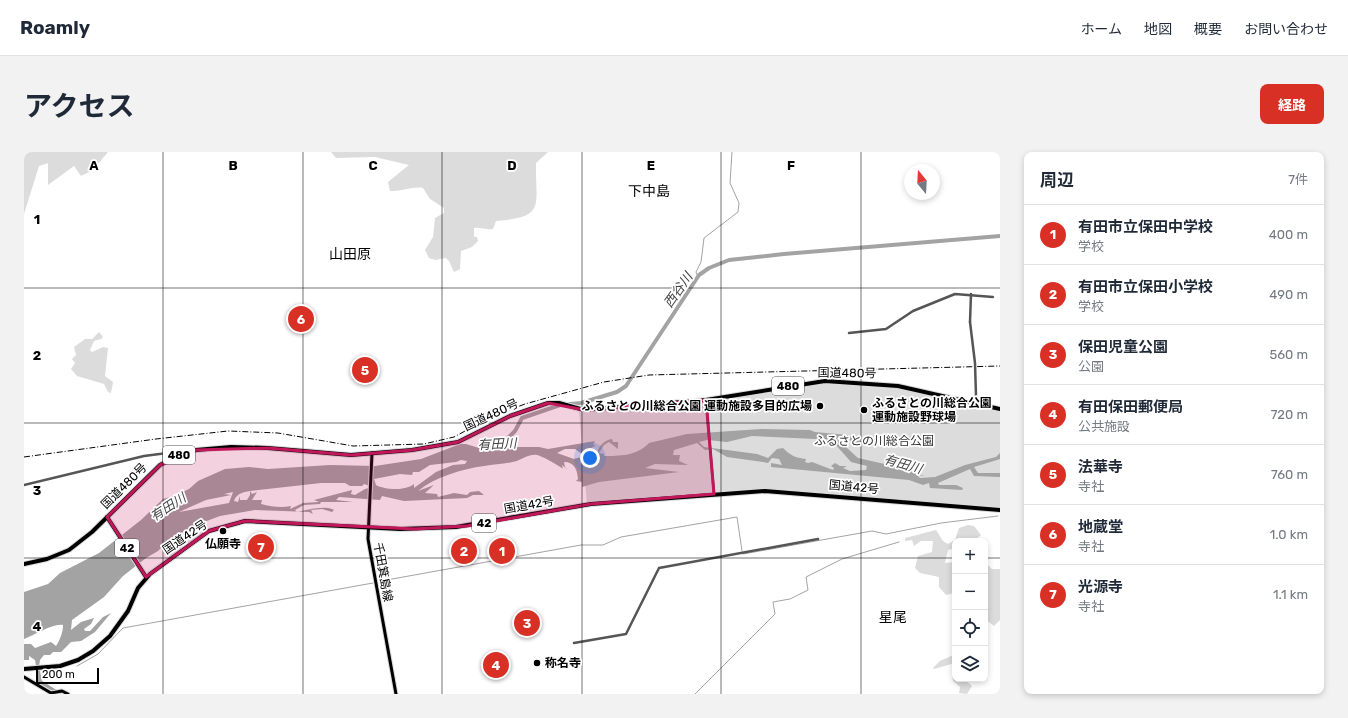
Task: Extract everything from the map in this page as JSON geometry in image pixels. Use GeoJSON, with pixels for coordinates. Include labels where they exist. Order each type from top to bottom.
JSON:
{"type":"FeatureCollection","features":[{"type":"Feature","properties":{"kind":"highway","name":"国道480号"},"geometry":{"type":"LineString","coordinates":[[24,564],[47,559],[69,550],[108,519],[160,465],[188,452],[206,448],[231,447],[292,450],[342,455],[412,450],[455,442],[520,412],[548,403],[561,403],[585,410],[707,401],[797,384],[830,381],[898,386],[1000,409]]}},
{"type":"Feature","properties":{"kind":"highway","name":"国道42号"},"geometry":{"type":"LineString","coordinates":[[24,669],[60,666],[82,658],[97,648],[110,636],[121,622],[146,576],[209,530],[230,524],[256,521],[369,527],[456,527],[591,504],[714,493],[783,492],[1000,510]]}},
{"type":"Feature","properties":{"kind":"highway","name":"42"},"geometry":{"type":"LineString","coordinates":[[108,519],[146,576]]}},
{"type":"Feature","properties":{"kind":"main road","name":"千田箕島線"},"geometry":{"type":"LineString","coordinates":[[372,454],[368,542],[396,694]]}},
{"type":"Feature","properties":{"kind":"main road"},"geometry":{"type":"LineString","coordinates":[[24,677],[50,693],[60,692],[68,694]]}},
{"type":"Feature","properties":{"kind":"street"},"geometry":{"type":"LineString","coordinates":[[849,333],[882,330],[913,311],[949,295],[958,293],[993,296]]}},
{"type":"Feature","properties":{"kind":"street"},"geometry":{"type":"LineString","coordinates":[[970,294],[970,322],[976,363],[975,403]]}},
{"type":"Feature","properties":{"kind":"street"},"geometry":{"type":"LineString","coordinates":[[707,401],[714,493]]}},
{"type":"Feature","properties":{"kind":"street"},"geometry":{"type":"LineString","coordinates":[[24,486],[144,456],[183,451],[188,452]]}},
{"type":"Feature","properties":{"kind":"street"},"geometry":{"type":"LineString","coordinates":[[574,643],[626,634],[659,568],[818,539]]}},
{"type":"Feature","properties":{"kind":"highlighted area"},"geometry":{"type":"Polygon","coordinates":[[[706,400],[714,494],[591,504],[467,526],[415,529],[245,521],[209,531],[146,577],[107,517],[160,465],[196,450],[268,448],[351,455],[412,450],[458,442],[510,416],[548,403],[585,410],[706,400]]]}},
{"type":"Feature","properties":{"kind":"green space"},"geometry":{"type":"Polygon","coordinates":[[[24,152],[108,152],[93,170],[81,176],[74,166],[48,185],[48,163],[39,166],[24,214],[24,152]]]}},
{"type":"Feature","properties":{"kind":"green space"},"geometry":{"type":"Polygon","coordinates":[[[331,152],[548,152],[536,163],[535,207],[531,212],[524,216],[496,221],[493,229],[474,228],[474,237],[477,237],[478,241],[472,247],[461,251],[460,269],[454,272],[446,258],[435,260],[429,258],[425,250],[433,237],[435,218],[444,213],[444,208],[430,199],[423,188],[390,191],[388,182],[409,165],[375,157],[336,158],[331,152]]]}},
{"type":"Feature","properties":{"kind":"green space"},"geometry":{"type":"Polygon","coordinates":[[[99,332],[103,337],[94,341],[90,350],[92,352],[103,347],[108,348],[105,376],[113,382],[111,393],[108,392],[104,384],[77,376],[71,369],[75,363],[72,359],[76,355],[74,347],[85,339],[92,339],[99,332]]]}},
{"type":"Feature","properties":{"kind":"green space","name":"ふるさとの川総合公園"},"geometry":{"type":"Polygon","coordinates":[[[821,383],[892,386],[1000,411],[1000,509],[780,491],[587,504],[579,411],[659,405],[821,383]]]}},
{"type":"Feature","properties":{"kind":"green space"},"geometry":{"type":"Polygon","coordinates":[[[968,525],[974,526],[981,535],[978,538],[956,538],[959,528],[968,525]]]}},
{"type":"Feature","properties":{"kind":"green space"},"geometry":{"type":"Polygon","coordinates":[[[936,530],[943,541],[948,544],[952,542],[952,549],[948,550],[945,563],[952,562],[952,594],[946,595],[939,587],[939,577],[920,573],[915,568],[918,556],[932,552],[933,541],[921,541],[914,546],[912,540],[905,541],[905,538],[936,530]]]}},
{"type":"Feature","properties":{"kind":"green space"},"geometry":{"type":"Polygon","coordinates":[[[988,565],[992,569],[1000,569],[1000,620],[994,626],[988,621],[988,565]]]}},
{"type":"Feature","properties":{"kind":"green space"},"geometry":{"type":"Polygon","coordinates":[[[531,616],[534,630],[523,630],[521,617],[531,616]]]}},
{"type":"Feature","properties":{"kind":"green space"},"geometry":{"type":"Polygon","coordinates":[[[952,656],[952,664],[934,669],[933,668],[940,661],[952,656]]]}},
{"type":"Feature","properties":{"kind":"green space"},"geometry":{"type":"Polygon","coordinates":[[[954,682],[967,682],[972,686],[967,694],[959,693],[960,687],[954,682]]]}},
{"type":"Feature","properties":{"kind":"water","name":"有田川"},"geometry":{"type":"Polygon","coordinates":[[[761,429],[810,430],[815,432],[848,435],[854,440],[883,443],[902,438],[924,435],[882,445],[855,445],[847,437],[836,438],[858,458],[911,470],[912,472],[925,476],[917,475],[920,478],[935,477],[965,465],[996,457],[1000,453],[1000,459],[974,467],[978,473],[1000,473],[1000,477],[974,476],[970,469],[938,483],[939,485],[956,485],[963,488],[962,490],[930,488],[929,483],[923,485],[909,480],[771,467],[771,463],[782,465],[779,459],[772,458],[768,463],[727,457],[713,449],[705,450],[697,443],[674,450],[673,455],[680,455],[679,461],[688,465],[655,464],[645,468],[679,472],[599,482],[582,487],[582,482],[576,481],[578,479],[577,473],[575,467],[571,463],[564,462],[565,467],[568,470],[562,465],[563,469],[547,459],[534,455],[513,462],[476,467],[458,472],[432,482],[418,491],[434,485],[425,493],[437,494],[438,497],[454,493],[467,495],[470,492],[479,491],[484,495],[473,495],[467,498],[404,501],[382,496],[380,500],[339,497],[336,500],[353,502],[321,502],[320,504],[304,505],[295,510],[297,512],[255,510],[220,516],[179,534],[123,576],[104,597],[72,620],[71,630],[81,622],[94,618],[91,624],[84,629],[85,631],[90,631],[103,617],[111,613],[95,632],[81,641],[71,642],[61,652],[53,652],[50,655],[44,655],[40,660],[39,666],[36,666],[35,660],[29,656],[29,660],[24,660],[24,644],[31,644],[35,648],[51,642],[56,646],[61,636],[63,625],[49,627],[24,639],[24,592],[48,584],[60,573],[99,553],[141,520],[163,499],[189,489],[198,481],[225,469],[249,467],[268,469],[330,465],[375,466],[421,459],[460,444],[466,444],[479,448],[484,443],[491,440],[481,449],[496,447],[539,447],[548,449],[595,441],[593,445],[596,445],[588,450],[597,453],[603,443],[612,439],[613,442],[618,442],[618,449],[609,442],[604,445],[599,453],[604,454],[604,456],[616,456],[639,451],[649,443],[687,434],[761,429]],[[752,436],[727,442],[707,440],[699,442],[704,447],[757,454],[768,458],[777,449],[783,448],[793,456],[806,459],[805,462],[812,462],[833,470],[834,468],[831,466],[835,463],[840,466],[847,466],[843,468],[850,471],[866,470],[867,466],[851,462],[835,444],[834,445],[830,441],[823,438],[815,439],[752,436]],[[565,449],[557,453],[574,459],[581,457],[582,454],[575,449],[565,449]],[[461,460],[430,465],[419,472],[413,472],[412,475],[400,474],[374,479],[376,485],[380,487],[401,489],[414,484],[414,488],[436,472],[453,465],[465,464],[467,461],[461,460]],[[321,483],[250,491],[252,494],[257,492],[252,500],[262,500],[261,504],[273,506],[291,506],[290,509],[303,503],[319,502],[314,500],[352,490],[351,494],[355,495],[365,489],[373,487],[364,484],[362,486],[350,486],[345,483],[321,483]],[[250,491],[242,493],[236,497],[234,501],[238,502],[240,496],[240,500],[247,500],[250,495],[250,491]],[[233,492],[224,494],[231,495],[206,500],[179,512],[229,503],[233,492]]]}},
{"type":"Feature","properties":{"kind":"water"},"geometry":{"type":"Polygon","coordinates":[[[321,508],[334,510],[332,512],[322,509],[311,510],[313,514],[309,512],[299,512],[321,508]]]}},
{"type":"Feature","properties":{"kind":"waterway"},"geometry":{"type":"LineString","coordinates":[[698,277],[696,272],[701,262],[704,238],[738,212],[739,203],[730,183],[732,152]]}},
{"type":"Feature","properties":{"kind":"waterway","name":"西谷川"},"geometry":{"type":"LineString","coordinates":[[508,452],[508,438],[515,431],[522,418],[560,405],[581,403],[617,392],[626,386],[699,275],[709,268],[729,260],[1000,236]]}},
{"type":"Feature","properties":{"kind":"waterway"},"geometry":{"type":"LineString","coordinates":[[743,554],[872,531],[886,534],[941,523],[998,516]]}},
{"type":"Feature","properties":{"kind":"waterway"},"geometry":{"type":"LineString","coordinates":[[381,581],[581,545],[603,545],[621,537],[737,517],[742,551]]}},
{"type":"Feature","properties":{"kind":"waterway"},"geometry":{"type":"LineString","coordinates":[[695,694],[775,614],[773,602],[790,599],[808,590],[806,577],[842,559],[899,542]]}},
{"type":"Feature","properties":{"kind":"waterway"},"geometry":{"type":"LineString","coordinates":[[77,666],[98,654],[123,628],[373,583]]}},
{"type":"Feature","properties":{"kind":"waterway"},"geometry":{"type":"LineString","coordinates":[[38,671],[40,682],[59,694]]}},
{"type":"Feature","properties":{"kind":"railway"},"geometry":{"type":"LineString","coordinates":[[24,457],[228,431],[278,433],[353,446],[424,444],[454,437],[493,416],[525,404],[604,382],[649,375],[1000,366]]}},
{"type":"Feature","properties":{"kind":"place","name":"地蔵堂"},"geometry":{"type":"Point","coordinates":[301,319]}},
{"type":"Feature","properties":{"kind":"place","name":"法華寺"},"geometry":{"type":"Point","coordinates":[365,370]}},
{"type":"Feature","properties":{"kind":"place","name":"ふるさとの川総合公園 運動施設多目的広場"},"geometry":{"type":"Point","coordinates":[820,406]}},
{"type":"Feature","properties":{"kind":"place","name":"ふるさとの川総合公園 運動施設野球場"},"geometry":{"type":"Point","coordinates":[864,410]}},
{"type":"Feature","properties":{"kind":"place","name":"仏願寺"},"geometry":{"type":"Point","coordinates":[223,531]}},
{"type":"Feature","properties":{"kind":"place","name":"光源寺"},"geometry":{"type":"Point","coordinates":[261,547]}},
{"type":"Feature","properties":{"kind":"place","name":"有田市立保田小学校"},"geometry":{"type":"Point","coordinates":[464,551]}},
{"type":"Feature","properties":{"kind":"place","name":"有田市立保田中学校"},"geometry":{"type":"Point","coordinates":[502,551]}},
{"type":"Feature","properties":{"kind":"place","name":"保田児童公園"},"geometry":{"type":"Point","coordinates":[527,623]}},
{"type":"Feature","properties":{"kind":"place","name":"称名寺"},"geometry":{"type":"Point","coordinates":[537,663]}},
{"type":"Feature","properties":{"kind":"place","name":"有田保田郵便局"},"geometry":{"type":"Point","coordinates":[496,665]}},
{"type":"Feature","properties":{"kind":"district","name":"下中島"},"geometry":{"type":"Point","coordinates":[649,191]}},
{"type":"Feature","properties":{"kind":"district","name":"山田原"},"geometry":{"type":"Point","coordinates":[350,254]}},
{"type":"Feature","properties":{"kind":"district","name":"星尾"},"geometry":{"type":"Point","coordinates":[893,617]}}]}
